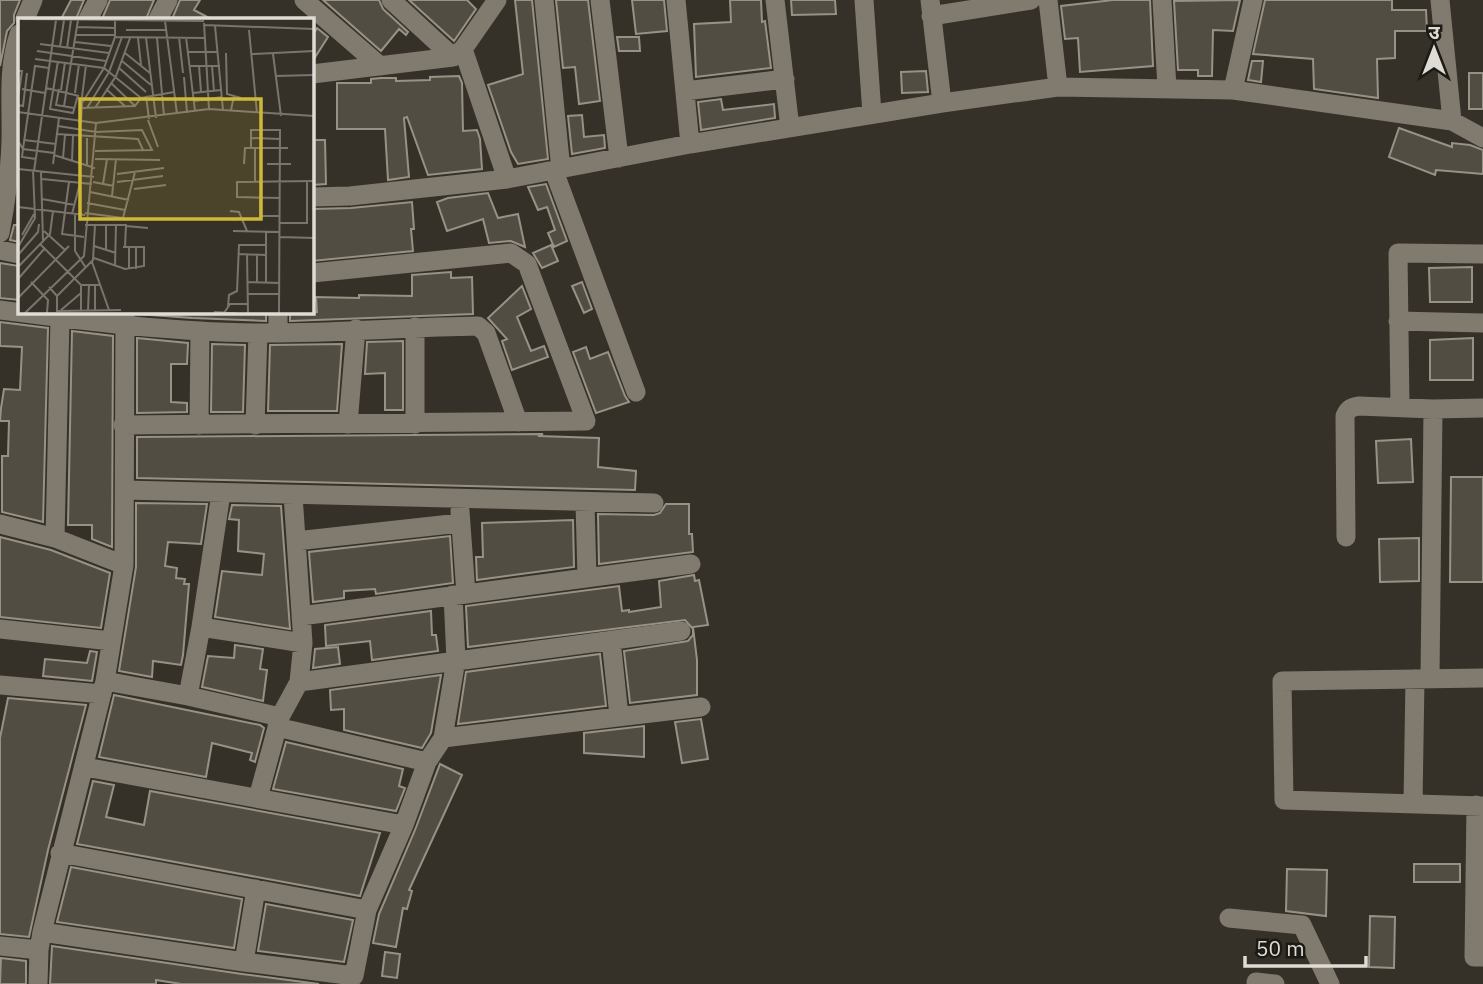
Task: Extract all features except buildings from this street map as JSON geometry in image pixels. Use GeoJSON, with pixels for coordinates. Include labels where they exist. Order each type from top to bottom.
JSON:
{"type":"FeatureCollection","features":[{"type":"Feature","properties":{"kind":"street"},"geometry":{"type":"LineString","coordinates":[[25,18],[33,0]]}},
{"type":"Feature","properties":{"kind":"street"},"geometry":{"type":"LineString","coordinates":[[89,18],[98,0]]}},
{"type":"Feature","properties":{"kind":"street"},"geometry":{"type":"LineString","coordinates":[[159,18],[168,0]]}},
{"type":"Feature","properties":{"kind":"street"},"geometry":{"type":"LineString","coordinates":[[304,0],[380,66]]}},
{"type":"Feature","properties":{"kind":"street"},"geometry":{"type":"LineString","coordinates":[[391,0],[458,53],[507,179]]}},
{"type":"Feature","properties":{"kind":"street"},"geometry":{"type":"LineString","coordinates":[[313,74],[458,53],[497,0]]}},
{"type":"Feature","properties":{"kind":"street"},"geometry":{"type":"LineString","coordinates":[[544,0],[557,170],[636,392]]}},
{"type":"Feature","properties":{"kind":"street"},"geometry":{"type":"LineString","coordinates":[[600,0],[619,158]]}},
{"type":"Feature","properties":{"kind":"street"},"geometry":{"type":"LineString","coordinates":[[676,0],[690,144]]}},
{"type":"Feature","properties":{"kind":"street"},"geometry":{"type":"LineString","coordinates":[[775,0],[790,128]]}},
{"type":"Feature","properties":{"kind":"street"},"geometry":{"type":"LineString","coordinates":[[864,0],[872,114]]}},
{"type":"Feature","properties":{"kind":"street"},"geometry":{"type":"LineString","coordinates":[[942,103],[930,8],[1031,0]]}},
{"type":"Feature","properties":{"kind":"street"},"geometry":{"type":"LineString","coordinates":[[1048,0],[1058,87]]}},
{"type":"Feature","properties":{"kind":"street"},"geometry":{"type":"LineString","coordinates":[[1162,0],[1167,88]]}},
{"type":"Feature","properties":{"kind":"street"},"geometry":{"type":"LineString","coordinates":[[1233,90],[1253,0]]}},
{"type":"Feature","properties":{"kind":"street"},"geometry":{"type":"LineString","coordinates":[[1440,0],[1452,121]]}},
{"type":"Feature","properties":{"kind":"street"},"geometry":{"type":"LineString","coordinates":[[0,233],[9,192],[15,141],[18,44]]}},
{"type":"Feature","properties":{"kind":"street"},"geometry":{"type":"LineString","coordinates":[[685,91],[785,79]]}},
{"type":"Feature","properties":{"kind":"street"},"geometry":{"type":"LineString","coordinates":[[313,197],[350,197],[507,179],[690,144],[1058,87],[1233,90],[1452,121],[1483,138]]}},
{"type":"Feature","properties":{"kind":"street"},"geometry":{"type":"LineString","coordinates":[[0,250],[18,254]]}},
{"type":"Feature","properties":{"kind":"street"},"geometry":{"type":"LineString","coordinates":[[123,425],[586,421],[527,264],[521,258],[503,252],[313,273]]}},
{"type":"Feature","properties":{"kind":"street"},"geometry":{"type":"LineString","coordinates":[[1400,408],[1398,253],[1483,254]]}},
{"type":"Feature","properties":{"kind":"street"},"geometry":{"type":"LineString","coordinates":[[0,310],[18,312]]}},
{"type":"Feature","properties":{"kind":"street"},"geometry":{"type":"LineString","coordinates":[[22,313],[60,318],[124,319],[200,331],[482,328],[518,422]]}},
{"type":"Feature","properties":{"kind":"street"},"geometry":{"type":"LineString","coordinates":[[255,425],[268,332],[278,313]]}},
{"type":"Feature","properties":{"kind":"street"},"geometry":{"type":"LineString","coordinates":[[55,538],[60,318]]}},
{"type":"Feature","properties":{"kind":"street"},"geometry":{"type":"LineString","coordinates":[[38,984],[41,941],[103,687],[124,565],[124,319]]}},
{"type":"Feature","properties":{"kind":"street"},"geometry":{"type":"LineString","coordinates":[[1398,321],[1483,323]]}},
{"type":"Feature","properties":{"kind":"street"},"geometry":{"type":"LineString","coordinates":[[415,327],[415,424]]}},
{"type":"Feature","properties":{"kind":"street"},"geometry":{"type":"LineString","coordinates":[[348,425],[356,329]]}},
{"type":"Feature","properties":{"kind":"street"},"geometry":{"type":"LineString","coordinates":[[199,425],[200,331]]}},
{"type":"Feature","properties":{"kind":"street"},"geometry":{"type":"LineString","coordinates":[[1346,537],[1345,416],[1352,407],[1433,410],[1483,408]]}},
{"type":"Feature","properties":{"kind":"street"},"geometry":{"type":"LineString","coordinates":[[1413,804],[1422,679],[1433,410]]}},
{"type":"Feature","properties":{"kind":"street"},"geometry":{"type":"LineString","coordinates":[[125,490],[654,503]]}},
{"type":"Feature","properties":{"kind":"street"},"geometry":{"type":"LineString","coordinates":[[188,696],[221,492]]}},
{"type":"Feature","properties":{"kind":"street"},"geometry":{"type":"LineString","coordinates":[[258,798],[279,722],[299,682],[303,643],[293,495]]}},
{"type":"Feature","properties":{"kind":"street"},"geometry":{"type":"LineString","coordinates":[[0,946],[41,941],[354,976],[368,910],[427,762],[443,738],[456,660],[460,594],[459,499]]}},
{"type":"Feature","properties":{"kind":"street"},"geometry":{"type":"LineString","coordinates":[[585,503],[587,578]]}},
{"type":"Feature","properties":{"kind":"street"},"geometry":{"type":"LineString","coordinates":[[296,541],[460,523]]}},
{"type":"Feature","properties":{"kind":"street"},"geometry":{"type":"LineString","coordinates":[[0,524],[55,538],[124,565]]}},
{"type":"Feature","properties":{"kind":"street"},"geometry":{"type":"LineString","coordinates":[[301,616],[691,564]]}},
{"type":"Feature","properties":{"kind":"street"},"geometry":{"type":"LineString","coordinates":[[201,627],[303,643]]}},
{"type":"Feature","properties":{"kind":"street"},"geometry":{"type":"LineString","coordinates":[[0,629],[111,641]]}},
{"type":"Feature","properties":{"kind":"street"},"geometry":{"type":"LineString","coordinates":[[299,682],[681,631]]}},
{"type":"Feature","properties":{"kind":"street"},"geometry":{"type":"LineString","coordinates":[[611,640],[619,716]]}},
{"type":"Feature","properties":{"kind":"street"},"geometry":{"type":"LineString","coordinates":[[1483,677],[1282,681],[1284,800],[1480,806],[1474,957],[1483,957]]}},
{"type":"Feature","properties":{"kind":"street"},"geometry":{"type":"LineString","coordinates":[[0,687],[103,687],[188,696],[427,762]]}},
{"type":"Feature","properties":{"kind":"street"},"geometry":{"type":"LineString","coordinates":[[443,738],[701,707]]}},
{"type":"Feature","properties":{"kind":"street"},"geometry":{"type":"LineString","coordinates":[[85,767],[404,825]]}},
{"type":"Feature","properties":{"kind":"street"},"geometry":{"type":"LineString","coordinates":[[61,853],[368,910]]}},
{"type":"Feature","properties":{"kind":"street"},"geometry":{"type":"LineString","coordinates":[[244,962],[256,889]]}},
{"type":"Feature","properties":{"kind":"street"},"geometry":{"type":"LineString","coordinates":[[1229,918],[1302,925],[1330,984]]}}]}
